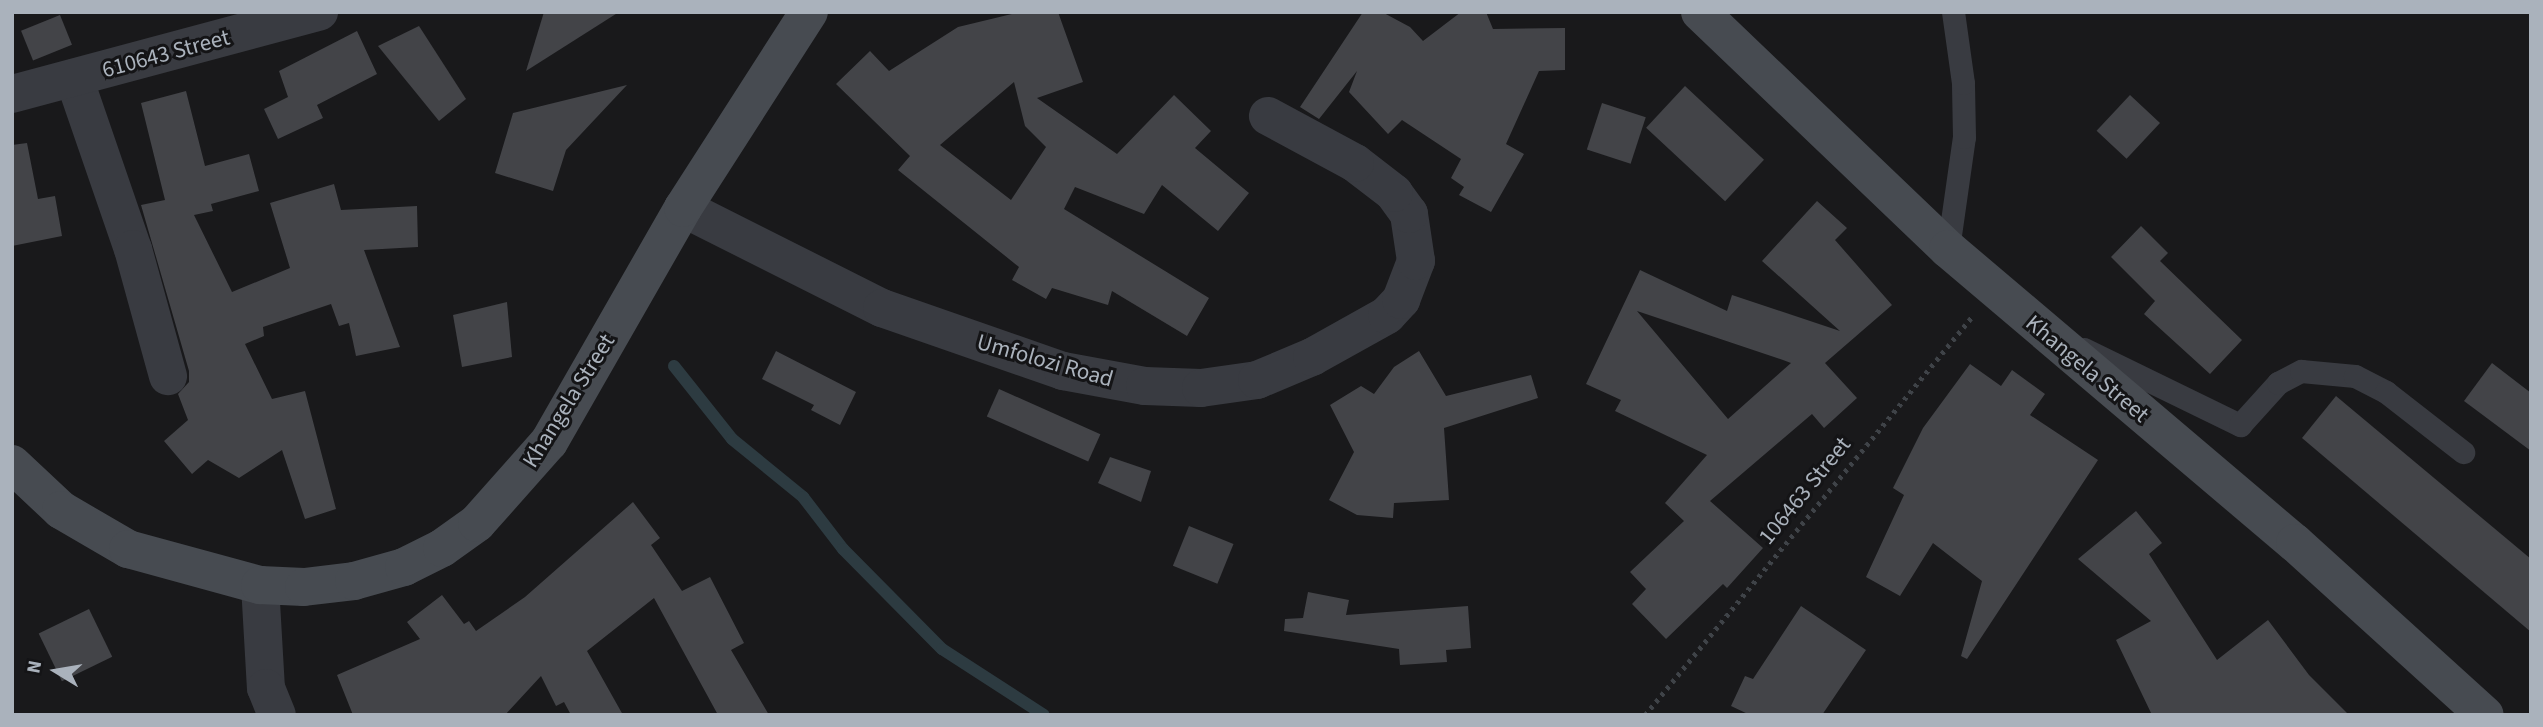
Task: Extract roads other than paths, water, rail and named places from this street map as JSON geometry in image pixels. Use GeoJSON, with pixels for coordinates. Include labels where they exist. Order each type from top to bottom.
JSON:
{"type":"FeatureCollection","features":[{"type":"Feature","properties":{"kind":"street","name":"610643 Street"},"geometry":{"type":"LineString","coordinates":[[12,94],[319,12]]}},
{"type":"Feature","properties":{"kind":"street","name":"Khangela Street"},"geometry":{"type":"LineString","coordinates":[[12,464],[61,510],[128,549],[260,585],[304,587],[354,581],[404,567],[477,523],[549,442],[683,208],[808,12]]}},
{"type":"Feature","properties":{"kind":"street","name":"Khangela Street"},"geometry":{"type":"LineString","coordinates":[[1700,12],[1994,290],[2295,543],[2485,715]]}},
{"type":"Feature","properties":{"kind":"street"},"geometry":{"type":"LineString","coordinates":[[74,78],[133,249],[168,376]]}},
{"type":"Feature","properties":{"kind":"street","name":"Umfolozi Road"},"geometry":{"type":"LineString","coordinates":[[683,208],[882,308],[1063,371],[1145,386],[1201,388],[1257,380],[1312,357],[1387,315],[1401,300],[1416,261],[1412,223],[1394,193],[1355,163],[1268,116]]}},
{"type":"Feature","properties":{"kind":"street"},"geometry":{"type":"LineString","coordinates":[[260,585],[266,688],[277,715]]}},
{"type":"Feature","properties":{"kind":"lane"},"geometry":{"type":"LineString","coordinates":[[1948,248],[1964,137],[1963,83],[1953,12]]}},
{"type":"Feature","properties":{"kind":"lane"},"geometry":{"type":"LineString","coordinates":[[2034,325],[2240,425],[2278,383],[2301,371],[2355,376],[2386,392],[2463,452]]}},
{"type":"Feature","properties":{"kind":"waterway"},"geometry":{"type":"LineString","coordinates":[[674,366],[732,439],[803,497],[843,549],[942,649],[1044,715]]}}]}
